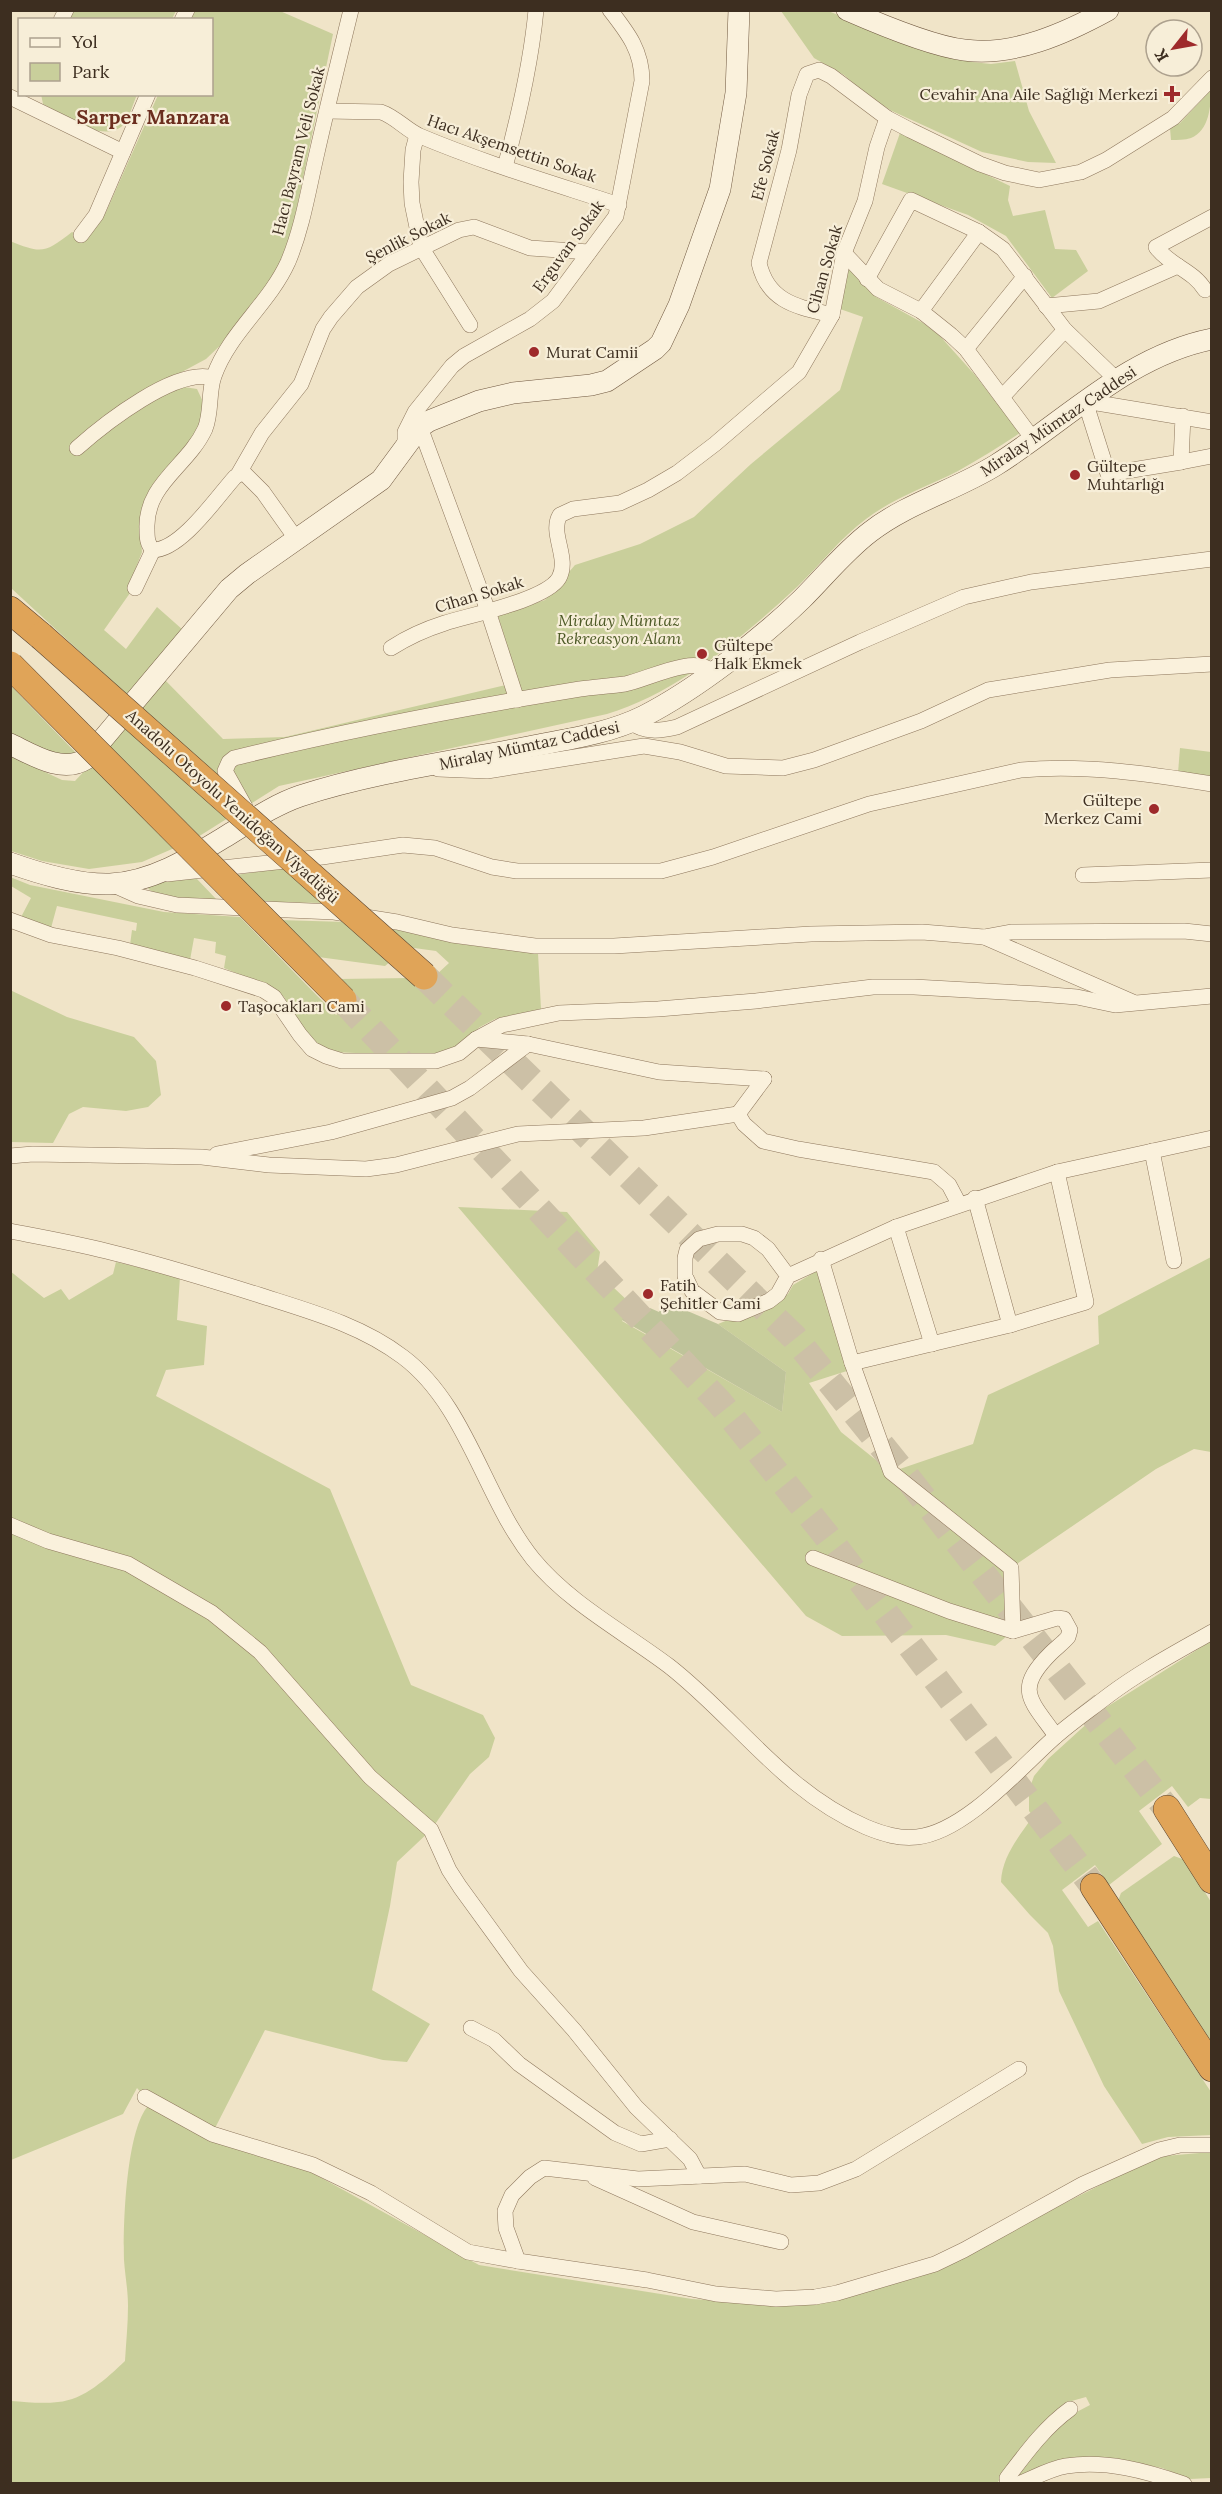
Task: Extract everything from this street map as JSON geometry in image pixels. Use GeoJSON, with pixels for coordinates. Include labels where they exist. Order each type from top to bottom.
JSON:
{"type":"FeatureCollection","features":[{"type":"Feature","properties":{"kind":"highway","name":"Anadolu Otoyolu Yenidoğan Viyadüğü"},"geometry":{"type":"LineString","coordinates":[[10,610],[424,976]]}},
{"type":"Feature","properties":{"kind":"highway"},"geometry":{"type":"LineString","coordinates":[[10,665],[343,1000]]}},
{"type":"Feature","properties":{"kind":"highway"},"geometry":{"type":"LineString","coordinates":[[1167,1809],[1212,1880]]}},
{"type":"Feature","properties":{"kind":"highway"},"geometry":{"type":"LineString","coordinates":[[1094,1887],[1212,2068]]}},
{"type":"Feature","properties":{"kind":"main road"},"geometry":{"type":"LineString","coordinates":[[10,744],[65,765],[72,766],[86,759],[221,597],[247,574],[381,480],[420,427],[429,421],[479,401],[513,393],[591,385],[607,381],[661,343],[683,294],[720,189],[736,93],[740,10]]}},
{"type":"Feature","properties":{"kind":"main road"},"geometry":{"type":"LineString","coordinates":[[847,10],[950,48],[981,51],[1008,48],[1049,38],[1108,10]]}},
{"type":"Feature","properties":{"kind":"main road","name":"Miralay Mümtaz Caddesi"},"geometry":{"type":"LineString","coordinates":[[10,863],[61,878],[111,884],[152,875],[181,863],[253,820],[300,796],[420,768],[584,736],[630,722],[666,704],[712,672],[784,615],[873,529],[977,476],[1117,380],[1166,353],[1212,339]]}},
{"type":"Feature","properties":{"kind":"street","name":"Hacı Bayram Veli Sokak"},"geometry":{"type":"LineString","coordinates":[[153,550],[147,537],[147,514],[150,504],[158,488],[194,446],[205,429],[211,407],[213,378],[231,343],[266,300],[288,262],[300,226],[351,10]]}},
{"type":"Feature","properties":{"kind":"street"},"geometry":{"type":"LineString","coordinates":[[505,167],[522,100],[533,44],[536,10]]}},
{"type":"Feature","properties":{"kind":"street","name":"Erguvan Sokak"},"geometry":{"type":"LineString","coordinates":[[405,447],[405,432],[411,419],[452,366],[464,356],[543,310],[561,291],[616,216],[642,81],[642,67],[634,42],[610,10]]}},
{"type":"Feature","properties":{"kind":"street","name":"Efe Sokak"},"geometry":{"type":"LineString","coordinates":[[832,315],[801,308],[781,299],[765,279],[759,264],[789,150],[803,82],[807,74],[819,70],[831,76],[887,118]]}},
{"type":"Feature","properties":{"kind":"street"},"geometry":{"type":"LineString","coordinates":[[887,118],[980,164],[1026,178],[1052,178],[1081,172],[1161,127],[1173,118],[1212,78]]}},
{"type":"Feature","properties":{"kind":"street"},"geometry":{"type":"LineString","coordinates":[[81,235],[96,215],[147,96]]}},
{"type":"Feature","properties":{"kind":"street"},"geometry":{"type":"LineString","coordinates":[[18,98],[123,152]]}},
{"type":"Feature","properties":{"kind":"street","name":"Hacı Akşemsettin Sokak"},"geometry":{"type":"LineString","coordinates":[[327,111],[388,114],[417,135],[619,205]]}},
{"type":"Feature","properties":{"kind":"street","name":"Cihan Sokak"},"geometry":{"type":"LineString","coordinates":[[391,648],[414,635],[443,624],[539,594],[559,577],[562,563],[557,526],[560,515],[573,509],[620,503],[677,473],[715,444],[799,372],[832,315],[844,253],[865,201],[877,147],[887,118]]}},
{"type":"Feature","properties":{"kind":"street"},"geometry":{"type":"LineString","coordinates":[[417,135],[413,150],[411,182],[413,211],[421,247],[470,325]]}},
{"type":"Feature","properties":{"kind":"street"},"geometry":{"type":"LineString","coordinates":[[867,279],[911,200],[979,232],[1003,249],[1065,330],[1117,380]]}},
{"type":"Feature","properties":{"kind":"street"},"geometry":{"type":"LineString","coordinates":[[1209,292],[1195,277],[1162,255],[1156,248],[1212,217]]}},
{"type":"Feature","properties":{"kind":"street","name":"Şenlik Sokak"},"geometry":{"type":"LineString","coordinates":[[239,473],[262,433],[301,384],[323,329],[346,298],[369,276],[421,247],[459,230],[474,227],[530,248],[589,252]]}},
{"type":"Feature","properties":{"kind":"street"},"geometry":{"type":"LineString","coordinates":[[921,311],[979,232]]}},
{"type":"Feature","properties":{"kind":"street"},"geometry":{"type":"LineString","coordinates":[[844,253],[878,289],[921,311],[937,322],[966,349],[1034,439]]}},
{"type":"Feature","properties":{"kind":"street"},"geometry":{"type":"LineString","coordinates":[[1046,306],[1099,301],[1178,266]]}},
{"type":"Feature","properties":{"kind":"street"},"geometry":{"type":"LineString","coordinates":[[966,349],[1024,276]]}},
{"type":"Feature","properties":{"kind":"street"},"geometry":{"type":"LineString","coordinates":[[1002,397],[1065,330]]}},
{"type":"Feature","properties":{"kind":"street"},"geometry":{"type":"LineString","coordinates":[[77,448],[118,416],[171,384],[194,375],[213,378]]}},
{"type":"Feature","properties":{"kind":"street"},"geometry":{"type":"LineString","coordinates":[[1212,422],[1085,401],[1108,474],[1212,456]]}},
{"type":"Feature","properties":{"kind":"street"},"geometry":{"type":"LineString","coordinates":[[1181,462],[1184,416]]}},
{"type":"Feature","properties":{"kind":"street"},"geometry":{"type":"LineString","coordinates":[[420,427],[489,611],[517,700]]}},
{"type":"Feature","properties":{"kind":"street"},"geometry":{"type":"LineString","coordinates":[[135,588],[153,550],[161,550],[176,540],[239,473],[243,472],[263,492],[297,540]]}},
{"type":"Feature","properties":{"kind":"street"},"geometry":{"type":"LineString","coordinates":[[630,722],[644,730],[654,731],[677,727],[860,642],[964,597],[1030,582],[1212,559]]}},
{"type":"Feature","properties":{"kind":"street"},"geometry":{"type":"LineString","coordinates":[[420,768],[487,771],[644,746],[680,752],[726,766],[783,768],[814,760],[921,722],[988,690],[1110,670],[1212,664]]}},
{"type":"Feature","properties":{"kind":"street"},"geometry":{"type":"LineString","coordinates":[[253,820],[225,771],[229,762],[234,758],[381,726],[517,700],[625,684],[688,665],[706,666],[712,672]]}},
{"type":"Feature","properties":{"kind":"street"},"geometry":{"type":"LineString","coordinates":[[152,875],[322,857],[403,845],[453,852],[492,867],[517,871],[661,871],[712,857],[869,804],[1021,770],[1077,769],[1212,784]]}},
{"type":"Feature","properties":{"kind":"street"},"geometry":{"type":"LineString","coordinates":[[1083,876],[1212,870]]}},
{"type":"Feature","properties":{"kind":"street"},"geometry":{"type":"LineString","coordinates":[[111,884],[138,896],[177,905],[334,912],[397,922],[452,935],[535,946],[614,946],[811,934],[922,932],[984,937],[1011,932],[1212,934]]}},
{"type":"Feature","properties":{"kind":"street"},"geometry":{"type":"LineString","coordinates":[[10,920],[51,935],[118,948],[223,975],[263,990],[274,997],[312,1049],[342,1061],[436,1061],[459,1053],[477,1039],[502,1025],[560,1013],[658,1009],[756,1001],[873,987],[1039,994],[1077,997],[1115,1005],[1212,996]]}},
{"type":"Feature","properties":{"kind":"street"},"geometry":{"type":"LineString","coordinates":[[984,937],[1138,1004]]}},
{"type":"Feature","properties":{"kind":"street"},"geometry":{"type":"LineString","coordinates":[[10,1156],[33,1154],[202,1157],[269,1165],[366,1169],[396,1166],[518,1134],[644,1128],[738,1114],[764,1079],[659,1072],[528,1044],[477,1039]]}},
{"type":"Feature","properties":{"kind":"street"},"geometry":{"type":"LineString","coordinates":[[202,1157],[331,1132],[452,1098],[470,1088],[528,1044]]}},
{"type":"Feature","properties":{"kind":"street"},"geometry":{"type":"LineString","coordinates":[[738,1114],[744,1124],[763,1141],[934,1172],[949,1185],[958,1203]]}},
{"type":"Feature","properties":{"kind":"street"},"geometry":{"type":"LineString","coordinates":[[788,1276],[768,1249],[754,1238],[742,1234],[718,1234],[699,1239],[687,1250],[684,1265],[687,1283],[692,1291],[711,1307],[728,1314],[749,1311],[778,1294],[788,1276],[821,1259],[958,1203],[1057,1172],[1212,1138]]}},
{"type":"Feature","properties":{"kind":"street"},"geometry":{"type":"LineString","coordinates":[[1152,1151],[1174,1261]]}},
{"type":"Feature","properties":{"kind":"street"},"geometry":{"type":"LineString","coordinates":[[852,1363],[1011,1325],[1086,1302],[1057,1172]]}},
{"type":"Feature","properties":{"kind":"street"},"geometry":{"type":"LineString","coordinates":[[975,1198],[1011,1325]]}},
{"type":"Feature","properties":{"kind":"street"},"geometry":{"type":"LineString","coordinates":[[896,1227],[932,1344]]}},
{"type":"Feature","properties":{"kind":"street"},"geometry":{"type":"LineString","coordinates":[[10,1231],[130,1257],[327,1317],[382,1342],[422,1373],[436,1391],[474,1456],[507,1521],[530,1555],[547,1574],[574,1598],[671,1668],[706,1698],[800,1788],[849,1820],[882,1834],[899,1838],[918,1837],[935,1834],[954,1824],[1056,1736],[1113,1692],[1212,1632]]}},
{"type":"Feature","properties":{"kind":"street"},"geometry":{"type":"LineString","coordinates":[[821,1259],[852,1363],[891,1472],[1011,1568],[1013,1631]]}},
{"type":"Feature","properties":{"kind":"street"},"geometry":{"type":"LineString","coordinates":[[10,1525],[48,1541],[128,1564],[212,1613],[260,1652],[370,1777],[431,1830],[449,1870],[520,1971],[574,2030],[636,2107],[690,2159],[699,2176]]}},
{"type":"Feature","properties":{"kind":"street"},"geometry":{"type":"LineString","coordinates":[[813,1558],[949,1611],[1013,1631],[1057,1618],[1064,1619],[1068,1624],[1068,1637],[1037,1669],[1030,1678],[1028,1687],[1036,1707],[1056,1736]]}},
{"type":"Feature","properties":{"kind":"street"},"geometry":{"type":"LineString","coordinates":[[471,2028],[494,2040],[519,2064],[623,2137],[641,2144],[670,2139]]}},
{"type":"Feature","properties":{"kind":"street"},"geometry":{"type":"LineString","coordinates":[[518,2261],[506,2228],[505,2211],[513,2195],[530,2177],[544,2168],[638,2179],[745,2174],[791,2185],[819,2183],[837,2178],[878,2157],[1019,2069]]}},
{"type":"Feature","properties":{"kind":"street"},"geometry":{"type":"LineString","coordinates":[[145,2097],[212,2134],[313,2165],[371,2193],[468,2252],[647,2280],[716,2294],[776,2299],[815,2297],[867,2285],[935,2264],[1083,2184],[1159,2150],[1180,2145],[1212,2145]]}},
{"type":"Feature","properties":{"kind":"street"},"geometry":{"type":"LineString","coordinates":[[583,2172],[629,2195],[693,2222],[781,2242]]}},
{"type":"Feature","properties":{"kind":"street"},"geometry":{"type":"LineString","coordinates":[[1008,2484],[1007,2478],[1042,2434],[1055,2420],[1071,2409]]}},
{"type":"Feature","properties":{"kind":"street"},"geometry":{"type":"LineString","coordinates":[[1018,2484],[1065,2466],[1093,2464],[1115,2465],[1184,2484]]}},
{"type":"Feature","properties":{"kind":"green space"},"geometry":{"type":"Polygon","coordinates":[[[74,11],[176,11],[172,18],[70,18],[74,11]]]}},
{"type":"Feature","properties":{"kind":"green space"},"geometry":{"type":"Polygon","coordinates":[[[195,11],[280,11],[333,34],[293,226],[284,257],[256,305],[227,339],[206,359],[154,387],[102,434],[171,390],[184,387],[197,389],[205,406],[204,419],[140,529],[142,552],[132,578],[130,593],[104,630],[126,649],[157,607],[183,630],[128,696],[11,588],[10,241],[29,248],[43,249],[49,248],[72,232],[85,239],[106,212],[158,96],[213,96],[213,18],[192,18],[195,11]]]}},
{"type":"Feature","properties":{"kind":"green space"},"geometry":{"type":"Polygon","coordinates":[[[781,11],[828,11],[944,56],[972,62],[991,64],[1015,61],[1029,111],[1056,163],[1028,162],[982,152],[892,111],[868,96],[844,75],[814,58],[781,11]]]}},
{"type":"Feature","properties":{"kind":"green space"},"geometry":{"type":"Polygon","coordinates":[[[1211,90],[1208,117],[1202,130],[1191,138],[1171,140],[1170,128],[1180,123],[1211,90]]]}},
{"type":"Feature","properties":{"kind":"green space"},"geometry":{"type":"Polygon","coordinates":[[[41,96],[137,96],[124,124],[116,130],[106,132],[83,126],[43,104],[41,96]]]}},
{"type":"Feature","properties":{"kind":"green space"},"geometry":{"type":"Polygon","coordinates":[[[900,133],[1010,186],[1008,200],[1013,216],[1045,210],[1055,249],[1076,250],[1088,271],[1052,298],[1006,236],[968,215],[882,184],[900,133]]]}},
{"type":"Feature","properties":{"kind":"green space","name":"Miralay Mümtaz Rekreasyon Alanı"},"geometry":{"type":"Polygon","coordinates":[[[848,266],[876,297],[923,323],[939,335],[975,375],[1020,433],[966,466],[900,498],[866,519],[777,605],[733,643],[685,677],[660,692],[607,714],[279,786],[193,840],[142,862],[89,869],[42,861],[11,851],[11,756],[62,780],[75,781],[118,735],[163,678],[223,739],[285,737],[518,682],[498,616],[545,600],[575,565],[640,544],[694,517],[751,464],[840,390],[863,317],[840,309],[848,266]]]}},
{"type":"Feature","properties":{"kind":"green space"},"geometry":{"type":"Polygon","coordinates":[[[10,685],[79,756],[66,760],[11,735],[10,685]]]}},
{"type":"Feature","properties":{"kind":"green space"},"geometry":{"type":"Polygon","coordinates":[[[1180,748],[1211,752],[1211,777],[1178,773],[1180,748]]]}},
{"type":"Feature","properties":{"kind":"green space"},"geometry":{"type":"Polygon","coordinates":[[[289,867],[326,903],[262,902],[236,875],[289,867]]]}},
{"type":"Feature","properties":{"kind":"green space"},"geometry":{"type":"Polygon","coordinates":[[[10,877],[30,885],[164,912],[240,917],[336,1015],[354,1002],[338,979],[410,978],[422,988],[449,963],[436,951],[407,947],[384,926],[460,944],[538,953],[541,1009],[495,1019],[480,1027],[449,1052],[423,1056],[333,1052],[315,1043],[301,1026],[284,997],[276,990],[224,968],[226,956],[215,953],[216,942],[194,938],[190,960],[130,945],[132,930],[136,931],[137,923],[57,906],[51,928],[20,919],[31,898],[11,886],[10,877]]]}},
{"type":"Feature","properties":{"kind":"green space"},"geometry":{"type":"Polygon","coordinates":[[[196,878],[217,900],[169,897],[152,892],[147,887],[149,884],[196,878]]]}},
{"type":"Feature","properties":{"kind":"green space"},"geometry":{"type":"Polygon","coordinates":[[[279,920],[346,922],[391,961],[385,966],[311,956],[279,920]]]}},
{"type":"Feature","properties":{"kind":"green space"},"geometry":{"type":"Polygon","coordinates":[[[10,990],[67,1017],[134,1037],[156,1061],[161,1095],[148,1107],[126,1111],[83,1107],[69,1114],[53,1143],[11,1142],[10,990]]]}},
{"type":"Feature","properties":{"kind":"green space"},"geometry":{"type":"Polygon","coordinates":[[[458,1207],[567,1212],[600,1252],[597,1272],[630,1303],[622,1321],[782,1412],[786,1372],[718,1324],[788,1294],[793,1285],[820,1269],[850,1370],[809,1383],[841,1432],[891,1472],[973,1444],[988,1395],[1099,1344],[1098,1316],[1211,1257],[1211,1452],[1194,1449],[1156,1469],[1011,1568],[1013,1631],[995,1646],[946,1635],[842,1636],[806,1616],[458,1207]]]}},
{"type":"Feature","properties":{"kind":"green space"},"geometry":{"type":"Polygon","coordinates":[[[116,1262],[180,1277],[177,1320],[207,1326],[204,1365],[166,1370],[156,1396],[330,1489],[411,1685],[483,1715],[495,1738],[489,1757],[470,1774],[431,1830],[397,1862],[372,1990],[430,2024],[407,2062],[383,2060],[265,2030],[212,2134],[309,2171],[479,2265],[692,2299],[789,2305],[822,2303],[921,2276],[1138,2166],[1165,2156],[1211,2152],[1211,2478],[1190,2479],[1162,2468],[1134,2463],[1020,2479],[1016,2473],[1069,2416],[1090,2405],[1086,2397],[1068,2402],[1050,2419],[997,2483],[11,2483],[11,2401],[52,2403],[77,2397],[94,2387],[125,2361],[128,2306],[124,2260],[127,2179],[135,2136],[148,2106],[145,2097],[137,2088],[123,2114],[11,2160],[10,1271],[44,1298],[61,1289],[69,1300],[113,1274],[116,1262]]]}},
{"type":"Feature","properties":{"kind":"green space"},"geometry":{"type":"Polygon","coordinates":[[[664,1301],[718,1324],[786,1372],[782,1412],[622,1320],[630,1303],[648,1311],[650,1308],[659,1312],[664,1301]]]}},
{"type":"Feature","properties":{"kind":"green space"},"geometry":{"type":"Polygon","coordinates":[[[1211,1641],[1211,1799],[1200,1798],[1188,1807],[1172,1786],[1139,1811],[1162,1844],[1109,1885],[1095,1865],[1062,1890],[1088,1927],[1098,1921],[1211,2092],[1211,2135],[1168,2137],[1142,2144],[1104,2086],[1059,1991],[1053,1946],[1048,1933],[1001,1882],[1002,1873],[1012,1847],[1033,1816],[1029,1811],[1029,1790],[1034,1776],[1048,1759],[1102,1710],[1211,1641]]]}},
{"type":"Feature","properties":{"kind":"green space"},"geometry":{"type":"Polygon","coordinates":[[[1174,1856],[1185,1860],[1211,1902],[1211,2047],[1118,1901],[1121,1893],[1174,1856]]]}},
{"type":"Feature","properties":{"kind":"tunnel"},"geometry":{"type":"LineString","coordinates":[[424,976],[794,1337],[1167,1809]]}},
{"type":"Feature","properties":{"kind":"tunnel"},"geometry":{"type":"LineString","coordinates":[[343,1000],[720,1403],[826,1535],[1094,1887]]}},
{"type":"Feature","properties":{"kind":"place","name":"Cevahir Ana Aile Sağlığı Merkezi"},"geometry":{"type":"Point","coordinates":[1172,94]}},
{"type":"Feature","properties":{"kind":"place","name":"Murat Camii"},"geometry":{"type":"Point","coordinates":[534,352]}},
{"type":"Feature","properties":{"kind":"place","name":"Gültepe Muhtarlığı"},"geometry":{"type":"Point","coordinates":[1075,475]}},
{"type":"Feature","properties":{"kind":"place","name":"Gültepe Halk Ekmek"},"geometry":{"type":"Point","coordinates":[702,654]}},
{"type":"Feature","properties":{"kind":"place","name":"Gültepe Merkez Cami"},"geometry":{"type":"Point","coordinates":[1154,809]}},
{"type":"Feature","properties":{"kind":"place","name":"Taşocakları Cami"},"geometry":{"type":"Point","coordinates":[226,1006]}},
{"type":"Feature","properties":{"kind":"place","name":"Fatih Şehitler Cami"},"geometry":{"type":"Point","coordinates":[648,1294]}},
{"type":"Feature","properties":{"kind":"district","name":"Sarper Manzara"},"geometry":{"type":"Point","coordinates":[153,116]}}]}
